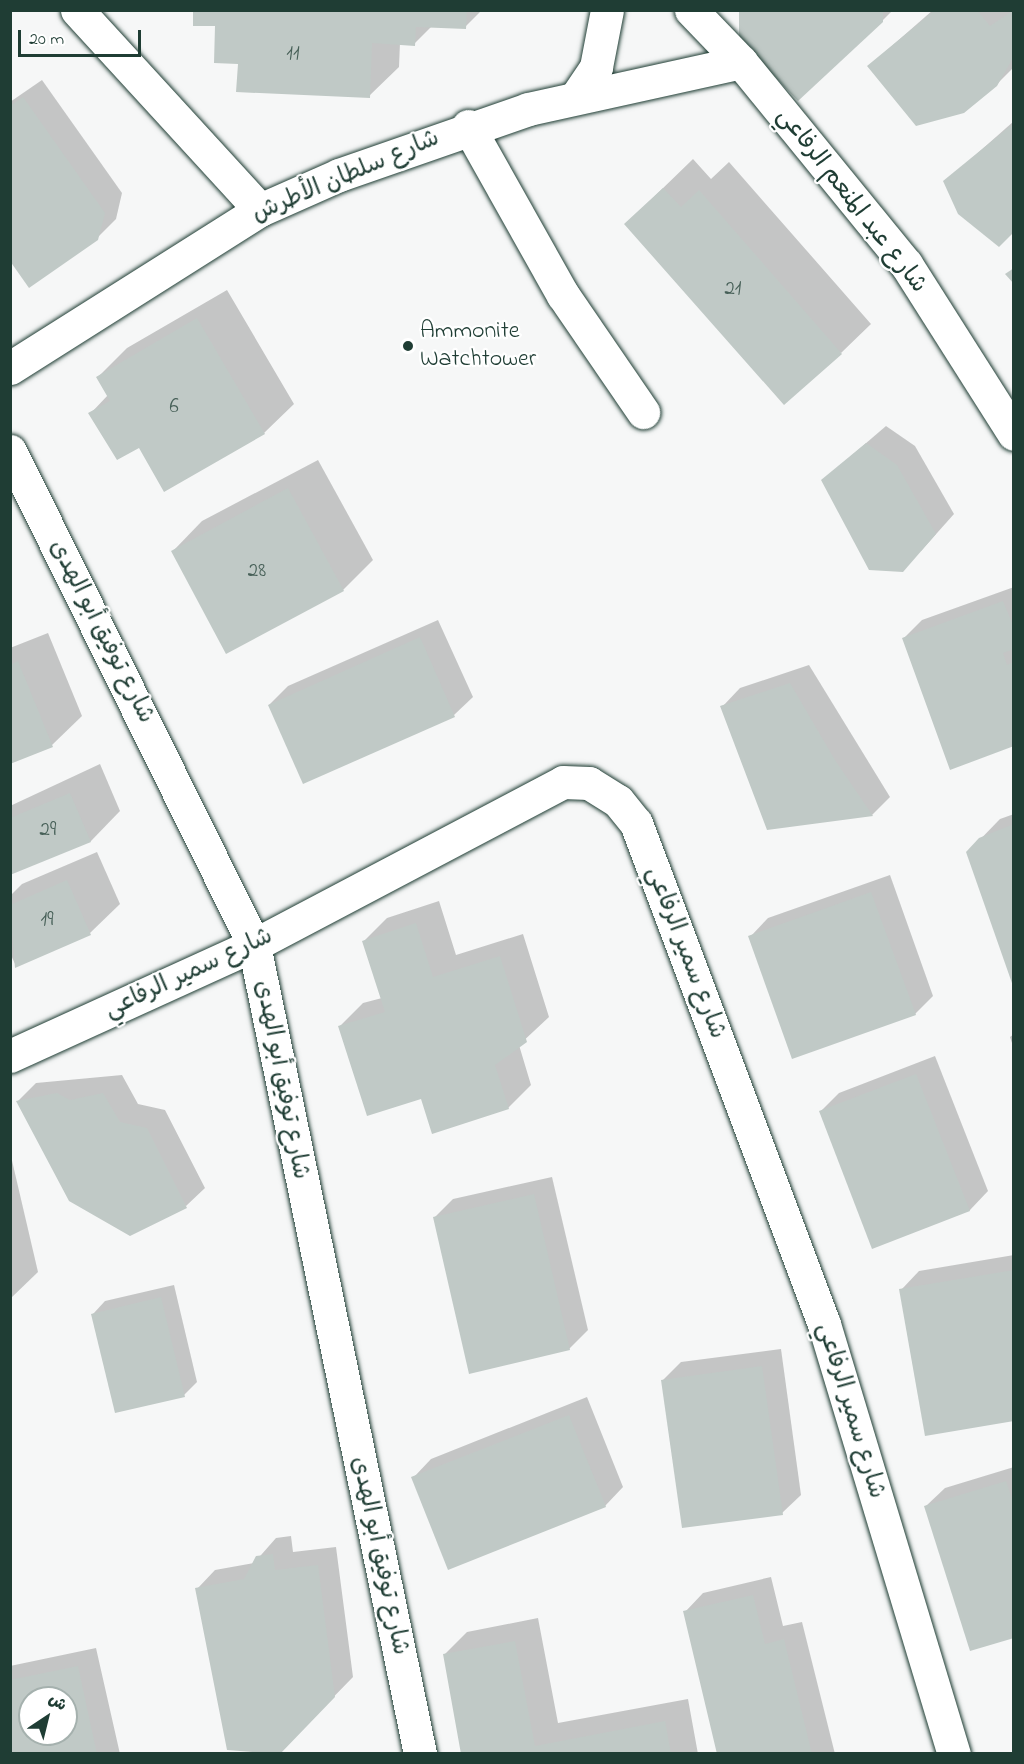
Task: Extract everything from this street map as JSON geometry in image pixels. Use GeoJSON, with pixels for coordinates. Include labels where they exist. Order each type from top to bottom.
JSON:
{"type":"FeatureCollection","features":[{"type":"Feature","properties":{"kind":"street"},"geometry":{"type":"LineString","coordinates":[[77,10],[260,210]]}},
{"type":"Feature","properties":{"kind":"street"},"geometry":{"type":"LineString","coordinates":[[576,97],[596,67],[607,10]]}},
{"type":"Feature","properties":{"kind":"street","name":"شارع عبد المنعم الرفاعي"},"geometry":{"type":"LineString","coordinates":[[691,10],[741,62],[906,264],[1014,434]]}},
{"type":"Feature","properties":{"kind":"street","name":"شارع سلطان الأطرش"},"geometry":{"type":"LineString","coordinates":[[10,368],[260,210],[468,126],[576,97],[741,62]]}},
{"type":"Feature","properties":{"kind":"street"},"geometry":{"type":"LineString","coordinates":[[468,126],[563,296],[643,412]]}},
{"type":"Feature","properties":{"kind":"street","name":"شارع توفيق أبو الهدى"},"geometry":{"type":"LineString","coordinates":[[10,451],[254,945],[420,1754]]}},
{"type":"Feature","properties":{"kind":"street","name":"شارع سمير الرفاعي"},"geometry":{"type":"LineString","coordinates":[[10,1056],[254,945],[562,782],[589,783],[618,801],[636,823],[824,1324],[954,1754]]}},
{"type":"Feature","properties":{"kind":"building"},"geometry":{"type":"Polygon","coordinates":[[[193,10],[467,10],[466,29],[416,27],[415,46],[372,43],[370,98],[236,92],[238,64],[214,63],[215,26],[193,26],[193,10]]]}},
{"type":"Feature","properties":{"kind":"building"},"geometry":{"type":"Polygon","coordinates":[[[739,10],[883,10],[883,22],[798,101],[739,39],[739,10]]]}},
{"type":"Feature","properties":{"kind":"building"},"geometry":{"type":"Polygon","coordinates":[[[935,10],[977,10],[990,26],[1014,10],[1014,56],[997,86],[964,113],[916,126],[867,66],[935,10]]]}},
{"type":"Feature","properties":{"kind":"building"},"geometry":{"type":"Polygon","coordinates":[[[23,97],[105,213],[98,240],[29,288],[10,261],[10,106],[23,97]]]}},
{"type":"Feature","properties":{"kind":"building"},"geometry":{"type":"Polygon","coordinates":[[[1014,123],[1014,232],[999,247],[958,214],[943,181],[1014,123]]]}},
{"type":"Feature","properties":{"kind":"building"},"geometry":{"type":"Polygon","coordinates":[[[663,188],[681,207],[699,190],[842,354],[784,405],[624,224],[663,188]]]}},
{"type":"Feature","properties":{"kind":"building"},"geometry":{"type":"Polygon","coordinates":[[[1014,268],[1014,284],[1005,274],[1014,268]]]}},
{"type":"Feature","properties":{"kind":"building"},"geometry":{"type":"Polygon","coordinates":[[[197,318],[265,434],[164,492],[139,448],[117,460],[88,413],[110,401],[96,377],[197,318]]]}},
{"type":"Feature","properties":{"kind":"building"},"geometry":{"type":"Polygon","coordinates":[[[866,443],[897,465],[936,534],[903,572],[869,570],[821,480],[866,443]]]}},
{"type":"Feature","properties":{"kind":"building"},"geometry":{"type":"Polygon","coordinates":[[[288,488],[344,591],[226,654],[171,551],[288,488]]]}},
{"type":"Feature","properties":{"kind":"building"},"geometry":{"type":"Polygon","coordinates":[[[1003,601],[1014,628],[1014,649],[1003,653],[1007,665],[1014,662],[1014,746],[950,770],[902,638],[1003,601]]]}},
{"type":"Feature","properties":{"kind":"building"},"geometry":{"type":"Polygon","coordinates":[[[420,637],[455,717],[303,784],[268,705],[420,637]]]}},
{"type":"Feature","properties":{"kind":"building"},"geometry":{"type":"Polygon","coordinates":[[[18,661],[53,747],[10,764],[10,665],[18,661]]]}},
{"type":"Feature","properties":{"kind":"building"},"geometry":{"type":"Polygon","coordinates":[[[790,683],[835,760],[873,816],[767,830],[720,706],[790,683]]]}},
{"type":"Feature","properties":{"kind":"building"},"geometry":{"type":"Polygon","coordinates":[[[70,793],[91,842],[10,875],[10,818],[70,793]]]}},
{"type":"Feature","properties":{"kind":"building"},"geometry":{"type":"Polygon","coordinates":[[[1014,824],[1013,986],[966,852],[979,838],[1014,824]]]}},
{"type":"Feature","properties":{"kind":"building"},"geometry":{"type":"Polygon","coordinates":[[[67,880],[91,935],[15,968],[10,905],[67,880]]]}},
{"type":"Feature","properties":{"kind":"building"},"geometry":{"type":"Polygon","coordinates":[[[871,892],[916,1015],[792,1059],[748,936],[871,892]]]}},
{"type":"Feature","properties":{"kind":"building"},"geometry":{"type":"Polygon","coordinates":[[[416,923],[433,977],[500,956],[527,1042],[495,1065],[509,1109],[432,1134],[421,1099],[367,1116],[338,1026],[385,1012],[362,941],[416,923]]]}},
{"type":"Feature","properties":{"kind":"building"},"geometry":{"type":"Polygon","coordinates":[[[916,1074],[970,1211],[872,1249],[819,1111],[916,1074]]]}},
{"type":"Feature","properties":{"kind":"building"},"geometry":{"type":"Polygon","coordinates":[[[57,1093],[70,1100],[103,1093],[120,1122],[147,1128],[187,1208],[130,1236],[69,1201],[16,1101],[57,1093]]]}},
{"type":"Feature","properties":{"kind":"building"},"geometry":{"type":"Polygon","coordinates":[[[534,1194],[570,1350],[469,1374],[433,1217],[534,1194]]]}},
{"type":"Feature","properties":{"kind":"building"},"geometry":{"type":"Polygon","coordinates":[[[1014,1270],[1014,1421],[925,1436],[899,1289],[1014,1270]]]}},
{"type":"Feature","properties":{"kind":"building"},"geometry":{"type":"Polygon","coordinates":[[[161,1297],[185,1397],[115,1413],[91,1314],[161,1297]]]}},
{"type":"Feature","properties":{"kind":"building"},"geometry":{"type":"Polygon","coordinates":[[[762,1366],[783,1515],[682,1528],[661,1380],[762,1366]]]}},
{"type":"Feature","properties":{"kind":"building"},"geometry":{"type":"Polygon","coordinates":[[[569,1415],[606,1507],[448,1570],[411,1477],[569,1415]]]}},
{"type":"Feature","properties":{"kind":"building"},"geometry":{"type":"Polygon","coordinates":[[[1006,1481],[1014,1505],[1014,1638],[970,1651],[924,1506],[1006,1481]]]}},
{"type":"Feature","properties":{"kind":"building"},"geometry":{"type":"Polygon","coordinates":[[[273,1554],[275,1570],[318,1565],[335,1697],[280,1754],[227,1750],[195,1588],[244,1579],[256,1556],[273,1554]]]}},
{"type":"Feature","properties":{"kind":"building"},"geometry":{"type":"Polygon","coordinates":[[[753,1595],[765,1644],[784,1639],[812,1754],[717,1754],[683,1611],[753,1595]]]}},
{"type":"Feature","properties":{"kind":"building"},"geometry":{"type":"Polygon","coordinates":[[[515,1641],[535,1746],[665,1721],[671,1754],[461,1754],[443,1654],[515,1641]]]}},
{"type":"Feature","properties":{"kind":"building"},"geometry":{"type":"Polygon","coordinates":[[[78,1666],[97,1754],[10,1754],[10,1680],[78,1666]]]}},
{"type":"Feature","properties":{"kind":"place","name":"Ammonite Watchtower"},"geometry":{"type":"Point","coordinates":[408,346]}}]}
